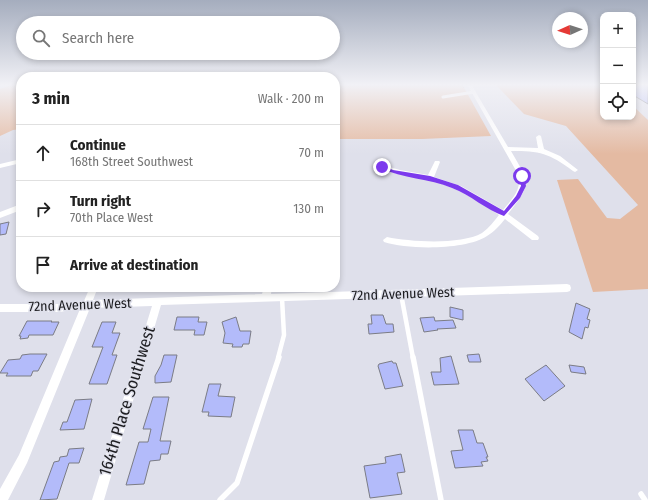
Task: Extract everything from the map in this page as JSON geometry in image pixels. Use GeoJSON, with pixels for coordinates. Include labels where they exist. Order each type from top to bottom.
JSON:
{"type":"FeatureCollection","features":[{"type":"Feature","properties":{"kind":"street"},"geometry":{"type":"LineString","coordinates":[[387,240],[400,243],[462,242],[485,234],[518,197],[524,186],[522,176],[483,107]]}},
{"type":"Feature","properties":{"kind":"street"},"geometry":{"type":"LineString","coordinates":[[539,137],[541,149]]}},
{"type":"Feature","properties":{"kind":"street"},"geometry":{"type":"LineString","coordinates":[[507,148],[541,149],[559,156],[575,170]]}},
{"type":"Feature","properties":{"kind":"street"},"geometry":{"type":"LineString","coordinates":[[0,166],[16,162]]}},
{"type":"Feature","properties":{"kind":"street"},"geometry":{"type":"LineString","coordinates":[[430,178],[438,162]]}},
{"type":"Feature","properties":{"kind":"street"},"geometry":{"type":"LineString","coordinates":[[382,167],[392,171],[430,178],[456,187],[504,214],[535,238]]}},
{"type":"Feature","properties":{"kind":"street"},"geometry":{"type":"LineString","coordinates":[[0,215],[16,209]]}},
{"type":"Feature","properties":{"kind":"street","name":"72nd Avenue West"},"geometry":{"type":"LineString","coordinates":[[0,308],[59,308],[88,304],[157,303],[567,288]]}},
{"type":"Feature","properties":{"kind":"street"},"geometry":{"type":"LineString","coordinates":[[1,500],[23,459],[92,292]]}},
{"type":"Feature","properties":{"kind":"street"},"geometry":{"type":"LineString","coordinates":[[265,299],[267,292]]}},
{"type":"Feature","properties":{"kind":"street","name":"164th Place Southwest"},"geometry":{"type":"LineString","coordinates":[[98,500],[157,303]]}},
{"type":"Feature","properties":{"kind":"lane"},"geometry":{"type":"LineString","coordinates":[[401,294],[441,500]]}},
{"type":"Feature","properties":{"kind":"lane"},"geometry":{"type":"LineString","coordinates":[[220,500],[237,483],[279,356],[284,335],[282,298]]}},
{"type":"Feature","properties":{"kind":"lane"},"geometry":{"type":"LineString","coordinates":[[641,494],[645,500]]}},
{"type":"Feature","properties":{"kind":"shaded area"},"geometry":{"type":"Polygon","coordinates":[[[0,107],[16,107],[16,130],[0,136],[0,107]]]}},
{"type":"Feature","properties":{"kind":"shaded area"},"geometry":{"type":"Polygon","coordinates":[[[340,107],[475,107],[491,136],[422,139],[340,139],[340,107]]]}},
{"type":"Feature","properties":{"kind":"shaded area"},"geometry":{"type":"Polygon","coordinates":[[[518,107],[600,107],[600,120],[636,120],[636,109],[648,120],[648,289],[593,292],[557,180],[578,179],[607,218],[620,219],[638,205],[566,126],[524,114],[518,107]]]}},
{"type":"Feature","properties":{"kind":"building"},"geometry":{"type":"Polygon","coordinates":[[[9,222],[6,234],[0,235],[0,224],[9,222]]]}},
{"type":"Feature","properties":{"kind":"building"},"geometry":{"type":"Polygon","coordinates":[[[576,303],[590,309],[587,319],[590,320],[588,328],[585,327],[582,339],[569,332],[576,303]]]}},
{"type":"Feature","properties":{"kind":"building"},"geometry":{"type":"Polygon","coordinates":[[[450,307],[463,310],[463,320],[450,317],[450,307]]]}},
{"type":"Feature","properties":{"kind":"building"},"geometry":{"type":"Polygon","coordinates":[[[371,315],[383,315],[386,324],[393,324],[394,332],[369,334],[368,324],[372,324],[371,315]]]}},
{"type":"Feature","properties":{"kind":"building"},"geometry":{"type":"Polygon","coordinates":[[[177,317],[199,317],[198,322],[207,322],[204,335],[194,335],[195,330],[174,330],[177,317]]]}},
{"type":"Feature","properties":{"kind":"building"},"geometry":{"type":"Polygon","coordinates":[[[236,317],[240,331],[251,331],[249,344],[243,344],[242,347],[232,347],[233,344],[223,343],[225,333],[222,322],[236,317]]]}},
{"type":"Feature","properties":{"kind":"building"},"geometry":{"type":"Polygon","coordinates":[[[434,317],[435,321],[453,320],[456,328],[437,329],[438,330],[424,332],[420,318],[434,317]]]}},
{"type":"Feature","properties":{"kind":"building"},"geometry":{"type":"Polygon","coordinates":[[[27,321],[59,322],[53,335],[29,335],[28,338],[20,339],[21,336],[19,336],[27,321]]]}},
{"type":"Feature","properties":{"kind":"building"},"geometry":{"type":"Polygon","coordinates":[[[102,322],[116,322],[112,333],[120,333],[112,355],[117,355],[107,384],[89,384],[103,347],[92,347],[102,322]]]}},
{"type":"Feature","properties":{"kind":"building"},"geometry":{"type":"Polygon","coordinates":[[[47,354],[38,371],[33,371],[31,376],[6,376],[8,373],[0,373],[8,360],[20,359],[22,355],[47,354]]]}},
{"type":"Feature","properties":{"kind":"building"},"geometry":{"type":"Polygon","coordinates":[[[479,354],[481,362],[469,362],[467,355],[479,354]]]}},
{"type":"Feature","properties":{"kind":"building"},"geometry":{"type":"Polygon","coordinates":[[[164,355],[177,355],[171,382],[155,383],[155,376],[164,355]]]}},
{"type":"Feature","properties":{"kind":"building"},"geometry":{"type":"Polygon","coordinates":[[[451,356],[459,384],[434,385],[431,372],[441,372],[440,358],[451,356]]]}},
{"type":"Feature","properties":{"kind":"building"},"geometry":{"type":"Polygon","coordinates":[[[392,361],[393,363],[396,363],[403,386],[385,389],[378,366],[379,364],[392,361]]]}},
{"type":"Feature","properties":{"kind":"building"},"geometry":{"type":"Polygon","coordinates":[[[546,365],[565,386],[544,401],[525,379],[546,365]]]}},
{"type":"Feature","properties":{"kind":"building"},"geometry":{"type":"Polygon","coordinates":[[[569,365],[584,367],[586,374],[571,372],[569,365]]]}},
{"type":"Feature","properties":{"kind":"building"},"geometry":{"type":"Polygon","coordinates":[[[209,384],[221,384],[218,396],[235,397],[231,417],[208,416],[209,412],[202,412],[209,384]]]}},
{"type":"Feature","properties":{"kind":"building"},"geometry":{"type":"Polygon","coordinates":[[[153,397],[169,397],[160,441],[171,441],[168,454],[161,454],[160,460],[150,461],[144,484],[126,485],[139,442],[148,442],[151,429],[143,429],[153,397]]]}},
{"type":"Feature","properties":{"kind":"building"},"geometry":{"type":"Polygon","coordinates":[[[92,399],[84,429],[60,430],[63,422],[67,422],[75,400],[92,399]]]}},
{"type":"Feature","properties":{"kind":"building"},"geometry":{"type":"Polygon","coordinates":[[[458,430],[473,430],[477,443],[483,443],[488,461],[481,462],[483,466],[455,468],[451,451],[463,450],[458,430]]]}},
{"type":"Feature","properties":{"kind":"building"},"geometry":{"type":"Polygon","coordinates":[[[84,448],[79,463],[69,463],[57,499],[40,500],[54,462],[59,461],[60,457],[67,456],[69,449],[84,448]]]}},
{"type":"Feature","properties":{"kind":"building"},"geometry":{"type":"Polygon","coordinates":[[[401,454],[405,472],[397,473],[402,494],[370,498],[364,466],[386,463],[385,457],[401,454]]]}},
{"type":"Feature","properties":{"kind":"route"},"geometry":{"type":"LineString","coordinates":[[382,167],[392,171],[430,178],[456,187],[504,214],[518,197],[524,186],[522,176]]}}]}
